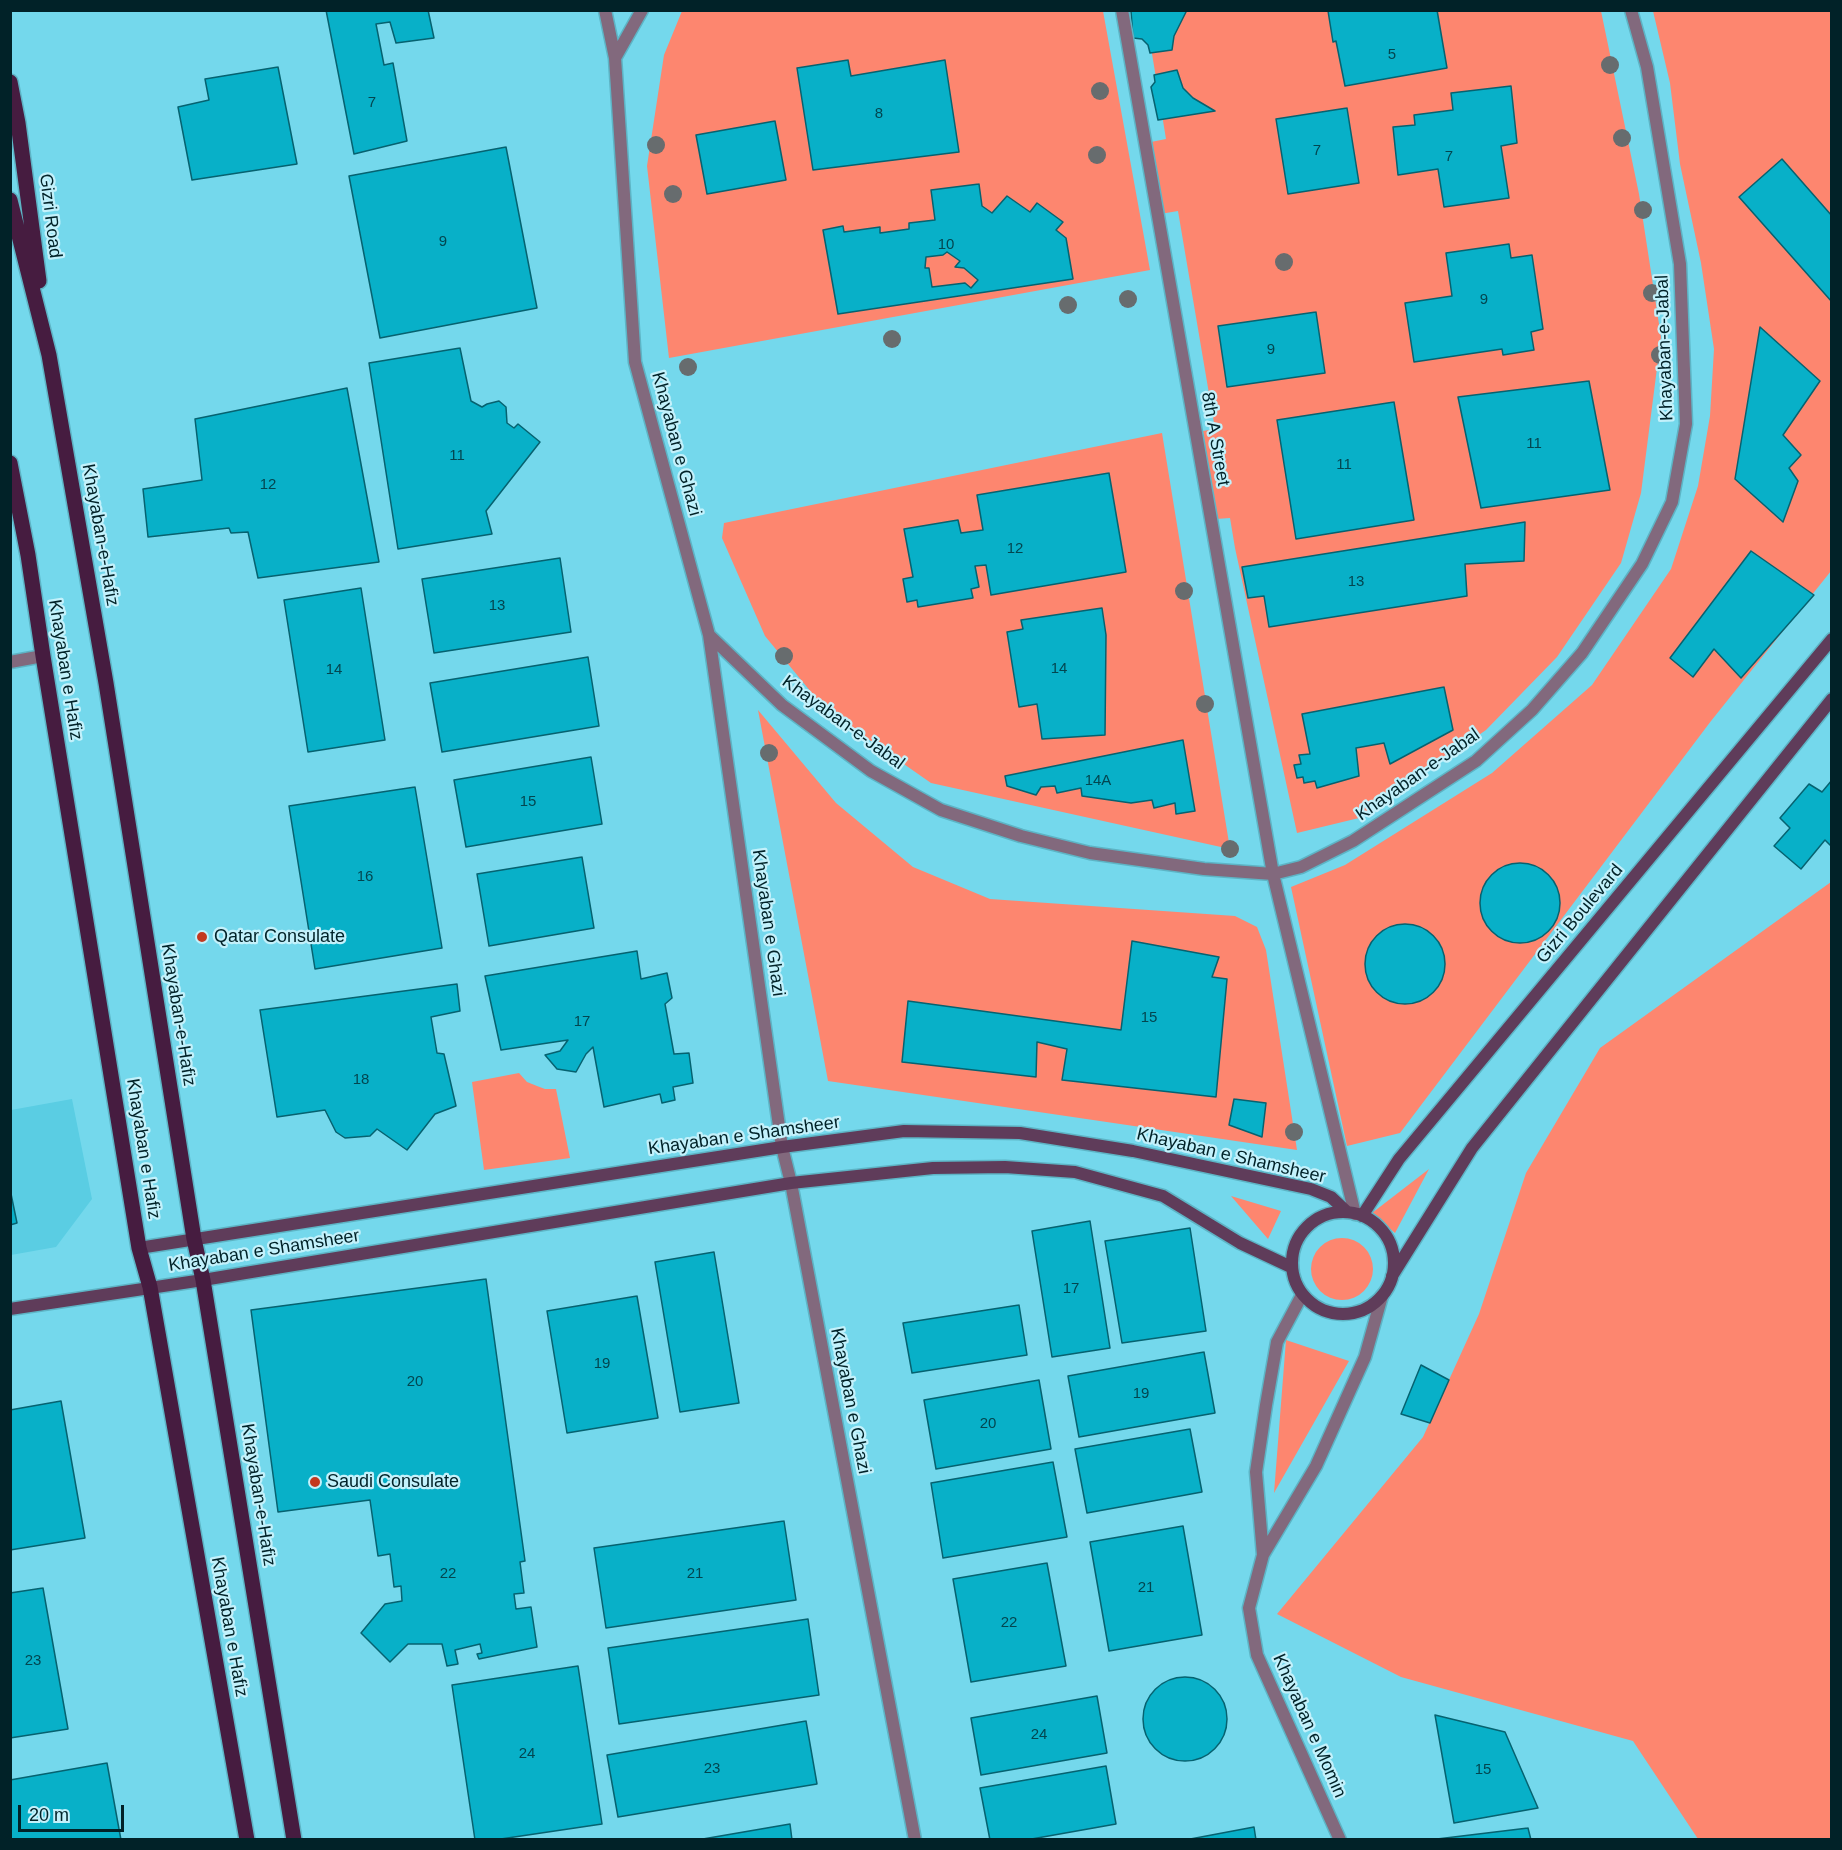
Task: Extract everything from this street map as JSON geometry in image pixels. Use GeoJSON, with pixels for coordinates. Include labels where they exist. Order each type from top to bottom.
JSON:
{"type":"FeatureCollection","features":[{"type":"Feature","properties":{"kind":"main road","name":"Gizri Road"},"geometry":{"type":"LineString","coordinates":[[10,82],[18,123],[49,355]]}},
{"type":"Feature","properties":{"kind":"main road","name":"Khayaban-e-Hafiz"},"geometry":{"type":"LineString","coordinates":[[10,200],[49,355],[108,695],[194,1239],[203,1280],[294,1839]]}},
{"type":"Feature","properties":{"kind":"main road","name":"Khayaban e Hafiz"},"geometry":{"type":"LineString","coordinates":[[10,463],[28,555],[140,1248],[150,1287],[247,1839]]}},
{"type":"Feature","properties":{"kind":"main road"},"geometry":{"type":"LineString","coordinates":[[10,501],[28,555]]}},
{"type":"Feature","properties":{"kind":"main road","name":"Gizri Boulevard"},"geometry":{"type":"LineString","coordinates":[[1354,1214],[1832,639]]}},
{"type":"Feature","properties":{"kind":"main road"},"geometry":{"type":"LineString","coordinates":[[1392,1276],[1472,1148],[1832,699]]}},
{"type":"Feature","properties":{"kind":"main road","name":"Khayaban e Shamsheer"},"geometry":{"type":"LineString","coordinates":[[140,1248],[782,1147],[904,1131],[1020,1133],[1133,1152],[1311,1189],[1331,1197],[1354,1214]]}},
{"type":"Feature","properties":{"kind":"main road","name":"Khayaban e Shamsheer"},"geometry":{"type":"LineString","coordinates":[[10,1309],[203,1280],[791,1183],[933,1168],[1005,1167],[1076,1172],[1163,1196],[1240,1243],[1292,1267]]}},
{"type":"Feature","properties":{"kind":"main road"},"geometry":{"type":"LineString","coordinates":[[1354,1214],[1377,1226],[1389,1240],[1394,1258],[1389,1287],[1369,1307],[1353,1313],[1336,1313],[1320,1309],[1302,1294],[1293,1276],[1292,1267],[1294,1245],[1307,1226],[1325,1215],[1354,1214]]}},
{"type":"Feature","properties":{"kind":"street","name":"Khayaban e Ghazi"},"geometry":{"type":"LineString","coordinates":[[605,10],[615,58],[635,363],[709,635],[782,1147],[791,1183],[915,1839]]}},
{"type":"Feature","properties":{"kind":"street"},"geometry":{"type":"LineString","coordinates":[[615,58],[642,10]]}},
{"type":"Feature","properties":{"kind":"street","name":"8th A Street"},"geometry":{"type":"LineString","coordinates":[[1122,10],[1273,874],[1354,1214]]}},
{"type":"Feature","properties":{"kind":"street","name":"Khayaban-e-Jabal"},"geometry":{"type":"LineString","coordinates":[[709,635],[782,705],[871,771],[941,810],[1021,836],[1090,853],[1204,869],[1273,874],[1301,867],[1353,841],[1416,802],[1476,761],[1532,710],[1582,653],[1642,564],[1672,502],[1686,424],[1680,264],[1647,67],[1631,10]]}},
{"type":"Feature","properties":{"kind":"street"},"geometry":{"type":"LineString","coordinates":[[10,662],[43,656]]}},
{"type":"Feature","properties":{"kind":"street","name":"Khayaban e Momin"},"geometry":{"type":"LineString","coordinates":[[1263,1555],[1256,1472],[1266,1405],[1277,1342],[1302,1294]]}},
{"type":"Feature","properties":{"kind":"street","name":"Khayaban e Momin"},"geometry":{"type":"LineString","coordinates":[[1340,1839],[1257,1655],[1249,1608],[1263,1555],[1316,1466],[1365,1357],[1382,1296]]}},
{"type":"Feature","properties":{"kind":"shaded area"},"geometry":{"type":"Polygon","coordinates":[[[682,11],[1103,11],[1150,270],[669,358],[647,166],[664,55],[682,11]]]}},
{"type":"Feature","properties":{"kind":"shaded area"},"geometry":{"type":"Polygon","coordinates":[[[1145,11],[1601,11],[1639,194],[1661,337],[1641,493],[1621,563],[1557,657],[1486,730],[1359,818],[1297,833],[1230,518],[1216,519],[1203,431],[1215,429],[1178,211],[1160,214],[1151,142],[1166,139],[1145,11]]]}},
{"type":"Feature","properties":{"kind":"shaded area"},"geometry":{"type":"Polygon","coordinates":[[[1653,11],[1831,11],[1831,571],[1711,721],[1400,1133],[1347,1146],[1291,887],[1345,865],[1492,773],[1592,685],[1671,569],[1698,486],[1710,416],[1714,349],[1701,263],[1680,164],[1670,83],[1653,11]]]}},
{"type":"Feature","properties":{"kind":"shaded area"},"geometry":{"type":"Polygon","coordinates":[[[1162,433],[1230,849],[931,783],[825,709],[765,636],[722,538],[724,523],[1162,433]]]}},
{"type":"Feature","properties":{"kind":"shaded area"},"geometry":{"type":"Polygon","coordinates":[[[758,710],[836,803],[913,867],[990,899],[1235,916],[1257,927],[1266,950],[1297,1150],[828,1081],[758,710]]]}},
{"type":"Feature","properties":{"kind":"shaded area"},"geometry":{"type":"Polygon","coordinates":[[[1831,882],[1831,1839],[1698,1839],[1633,1741],[1401,1677],[1277,1614],[1423,1437],[1479,1314],[1526,1173],[1600,1048],[1831,882]]]}},
{"type":"Feature","properties":{"kind":"shaded area"},"geometry":{"type":"Polygon","coordinates":[[[519,1073],[527,1082],[545,1089],[556,1089],[570,1158],[484,1170],[472,1082],[519,1073]]]}},
{"type":"Feature","properties":{"kind":"shaded area"},"geometry":{"type":"Polygon","coordinates":[[[72,1099],[92,1199],[56,1247],[11,1255],[11,1110],[72,1099]]]}},
{"type":"Feature","properties":{"kind":"shaded area"},"geometry":{"type":"Polygon","coordinates":[[[1429,1169],[1395,1233],[1372,1213],[1429,1169]]]}},
{"type":"Feature","properties":{"kind":"shaded area"},"geometry":{"type":"Polygon","coordinates":[[[1231,1196],[1281,1211],[1268,1239],[1231,1196]]]}},
{"type":"Feature","properties":{"kind":"shaded area"},"geometry":{"type":"Polygon","coordinates":[[[1336,1238],[1348,1238],[1364,1247],[1371,1257],[1373,1269],[1371,1281],[1364,1291],[1348,1300],[1336,1300],[1325,1295],[1316,1286],[1311,1275],[1311,1263],[1316,1252],[1325,1243],[1336,1238]]]}},
{"type":"Feature","properties":{"kind":"shaded area"},"geometry":{"type":"Polygon","coordinates":[[[1286,1340],[1349,1361],[1274,1493],[1286,1340]]]}},
{"type":"Feature","properties":{"kind":"building"},"geometry":{"type":"Polygon","coordinates":[[[326,10],[428,10],[434,38],[396,43],[390,22],[376,24],[384,65],[393,63],[407,141],[354,154],[326,10]]]}},
{"type":"Feature","properties":{"kind":"building"},"geometry":{"type":"Polygon","coordinates":[[[1187,10],[1174,36],[1172,50],[1150,53],[1148,45],[1142,39],[1133,38],[1131,11],[1187,10]]]}},
{"type":"Feature","properties":{"kind":"building"},"geometry":{"type":"Polygon","coordinates":[[[1437,10],[1447,68],[1345,86],[1336,41],[1333,42],[1328,11],[1437,10]]]}},
{"type":"Feature","properties":{"kind":"building"},"geometry":{"type":"Polygon","coordinates":[[[848,60],[851,76],[945,60],[959,152],[813,170],[797,68],[848,60]]]}},
{"type":"Feature","properties":{"kind":"building"},"geometry":{"type":"Polygon","coordinates":[[[278,67],[297,164],[192,180],[178,107],[209,100],[205,79],[278,67]]]}},
{"type":"Feature","properties":{"kind":"building"},"geometry":{"type":"Polygon","coordinates":[[[1177,70],[1183,88],[1193,98],[1215,111],[1158,120],[1151,87],[1155,82],[1154,75],[1177,70]]]}},
{"type":"Feature","properties":{"kind":"building"},"geometry":{"type":"Polygon","coordinates":[[[1511,86],[1517,143],[1501,146],[1509,198],[1444,207],[1438,169],[1398,175],[1393,127],[1415,125],[1414,115],[1453,110],[1451,93],[1511,86]]]}},
{"type":"Feature","properties":{"kind":"building"},"geometry":{"type":"Polygon","coordinates":[[[1347,108],[1359,183],[1288,194],[1276,119],[1347,108]]]}},
{"type":"Feature","properties":{"kind":"building"},"geometry":{"type":"Polygon","coordinates":[[[775,121],[786,180],[707,194],[696,135],[775,121]]]}},
{"type":"Feature","properties":{"kind":"building"},"geometry":{"type":"Polygon","coordinates":[[[506,147],[537,308],[380,338],[349,176],[506,147]]]}},
{"type":"Feature","properties":{"kind":"building"},"geometry":{"type":"Polygon","coordinates":[[[1782,159],[1832,216],[1832,302],[1739,197],[1782,159]]]}},
{"type":"Feature","properties":{"kind":"building"},"geometry":{"type":"Polygon","coordinates":[[[979,184],[982,206],[992,213],[1007,196],[1030,212],[1037,203],[1063,222],[1056,230],[1066,238],[1073,279],[838,314],[823,230],[843,226],[844,232],[880,227],[880,233],[909,229],[909,223],[935,220],[931,190],[979,184]],[[947,252],[943,255],[926,257],[925,268],[929,268],[932,287],[965,283],[971,288],[978,280],[964,268],[955,267],[960,261],[947,252]]]}},
{"type":"Feature","properties":{"kind":"building"},"geometry":{"type":"Polygon","coordinates":[[[1509,244],[1511,258],[1532,255],[1543,329],[1531,332],[1534,350],[1503,355],[1502,349],[1414,362],[1405,303],[1452,296],[1446,253],[1509,244]]]}},
{"type":"Feature","properties":{"kind":"building"},"geometry":{"type":"Polygon","coordinates":[[[1316,312],[1325,373],[1227,387],[1218,326],[1316,312]]]}},
{"type":"Feature","properties":{"kind":"building"},"geometry":{"type":"Polygon","coordinates":[[[1760,327],[1820,381],[1783,435],[1801,455],[1789,468],[1798,481],[1783,522],[1735,479],[1760,327]]]}},
{"type":"Feature","properties":{"kind":"building"},"geometry":{"type":"Polygon","coordinates":[[[460,348],[471,401],[482,407],[499,401],[506,407],[507,423],[514,428],[518,424],[540,442],[486,511],[492,534],[398,549],[369,363],[460,348]]]}},
{"type":"Feature","properties":{"kind":"building"},"geometry":{"type":"Polygon","coordinates":[[[1589,381],[1610,490],[1481,508],[1458,397],[1589,381]]]}},
{"type":"Feature","properties":{"kind":"building"},"geometry":{"type":"Polygon","coordinates":[[[347,388],[379,562],[258,578],[248,532],[231,533],[229,528],[148,537],[143,489],[202,480],[195,419],[347,388]]]}},
{"type":"Feature","properties":{"kind":"building"},"geometry":{"type":"Polygon","coordinates":[[[1394,402],[1414,520],[1296,539],[1277,420],[1394,402]]]}},
{"type":"Feature","properties":{"kind":"building"},"geometry":{"type":"Polygon","coordinates":[[[1109,473],[1126,572],[991,595],[986,565],[975,566],[979,587],[971,589],[973,598],[918,607],[917,600],[907,602],[903,579],[913,577],[904,529],[958,520],[961,533],[983,530],[977,495],[1109,473]]]}},
{"type":"Feature","properties":{"kind":"building"},"geometry":{"type":"Polygon","coordinates":[[[1525,522],[1524,561],[1465,564],[1467,596],[1269,627],[1264,596],[1248,598],[1242,567],[1525,522]]]}},
{"type":"Feature","properties":{"kind":"building"},"geometry":{"type":"Polygon","coordinates":[[[1751,551],[1814,595],[1741,678],[1714,649],[1693,677],[1670,658],[1751,551]]]}},
{"type":"Feature","properties":{"kind":"building"},"geometry":{"type":"Polygon","coordinates":[[[560,558],[571,632],[434,653],[422,579],[560,558]]]}},
{"type":"Feature","properties":{"kind":"building"},"geometry":{"type":"Polygon","coordinates":[[[361,588],[385,740],[308,752],[284,600],[361,588]]]}},
{"type":"Feature","properties":{"kind":"building"},"geometry":{"type":"Polygon","coordinates":[[[1102,608],[1106,635],[1105,735],[1042,739],[1037,704],[1019,707],[1007,632],[1023,629],[1021,620],[1102,608]]]}},
{"type":"Feature","properties":{"kind":"building"},"geometry":{"type":"Polygon","coordinates":[[[588,657],[599,726],[442,752],[430,683],[588,657]]]}},
{"type":"Feature","properties":{"kind":"building"},"geometry":{"type":"Polygon","coordinates":[[[1444,687],[1453,730],[1390,764],[1384,743],[1356,748],[1359,776],[1317,788],[1315,781],[1304,783],[1303,777],[1297,778],[1294,765],[1301,764],[1299,755],[1310,754],[1302,714],[1444,687]]]}},
{"type":"Feature","properties":{"kind":"building"},"geometry":{"type":"Polygon","coordinates":[[[1183,740],[1195,811],[1176,814],[1175,803],[1154,808],[1152,800],[1131,803],[1082,796],[1081,788],[1057,793],[1055,786],[1041,787],[1036,795],[1007,786],[1005,776],[1183,740]]]}},
{"type":"Feature","properties":{"kind":"building"},"geometry":{"type":"Polygon","coordinates":[[[591,757],[602,824],[466,847],[454,780],[591,757]]]}},
{"type":"Feature","properties":{"kind":"building"},"geometry":{"type":"Polygon","coordinates":[[[1832,780],[1832,847],[1825,840],[1801,869],[1774,846],[1790,828],[1780,818],[1809,784],[1822,792],[1832,780]]]}},
{"type":"Feature","properties":{"kind":"building"},"geometry":{"type":"Polygon","coordinates":[[[415,787],[442,948],[315,969],[289,806],[415,787]]]}},
{"type":"Feature","properties":{"kind":"building"},"geometry":{"type":"Polygon","coordinates":[[[582,857],[594,928],[489,946],[477,874],[582,857]]]}},
{"type":"Feature","properties":{"kind":"building"},"geometry":{"type":"Polygon","coordinates":[[[1520,863],[1535,866],[1548,875],[1557,888],[1560,903],[1557,918],[1548,931],[1535,940],[1520,943],[1505,940],[1492,931],[1483,918],[1480,903],[1483,888],[1492,875],[1505,866],[1520,863]]]}},
{"type":"Feature","properties":{"kind":"building"},"geometry":{"type":"Polygon","coordinates":[[[1405,924],[1420,927],[1433,936],[1442,949],[1445,964],[1442,979],[1433,992],[1420,1001],[1405,1004],[1390,1001],[1377,992],[1368,979],[1365,964],[1368,949],[1377,936],[1390,927],[1405,924]]]}},
{"type":"Feature","properties":{"kind":"building"},"geometry":{"type":"Polygon","coordinates":[[[1132,941],[1219,957],[1212,977],[1227,979],[1216,1097],[1062,1080],[1067,1049],[1037,1042],[1036,1077],[902,1062],[908,1001],[1121,1030],[1132,941]]]}},
{"type":"Feature","properties":{"kind":"building"},"geometry":{"type":"Polygon","coordinates":[[[637,951],[641,979],[667,973],[672,998],[665,1004],[674,1054],[689,1053],[693,1083],[673,1087],[675,1100],[662,1103],[660,1094],[604,1107],[593,1047],[586,1054],[576,1072],[557,1069],[545,1055],[560,1051],[568,1040],[501,1050],[485,976],[637,951]]]}},
{"type":"Feature","properties":{"kind":"building"},"geometry":{"type":"Polygon","coordinates":[[[457,984],[460,1011],[431,1017],[437,1053],[444,1054],[456,1106],[435,1114],[407,1150],[377,1129],[370,1136],[345,1138],[336,1132],[325,1110],[277,1117],[260,1010],[457,984]]]}},
{"type":"Feature","properties":{"kind":"building"},"geometry":{"type":"Polygon","coordinates":[[[1234,1099],[1266,1103],[1262,1137],[1229,1125],[1234,1099]]]}},
{"type":"Feature","properties":{"kind":"building"},"geometry":{"type":"Polygon","coordinates":[[[10,1189],[17,1223],[10,1225],[10,1189]]]}},
{"type":"Feature","properties":{"kind":"building"},"geometry":{"type":"Polygon","coordinates":[[[1090,1221],[1110,1348],[1052,1357],[1032,1231],[1090,1221]]]}},
{"type":"Feature","properties":{"kind":"building"},"geometry":{"type":"Polygon","coordinates":[[[1190,1228],[1206,1331],[1122,1343],[1105,1241],[1190,1228]]]}},
{"type":"Feature","properties":{"kind":"building"},"geometry":{"type":"Polygon","coordinates":[[[714,1252],[739,1403],[680,1412],[655,1262],[714,1252]]]}},
{"type":"Feature","properties":{"kind":"building"},"geometry":{"type":"Polygon","coordinates":[[[486,1279],[525,1561],[520,1562],[524,1593],[514,1594],[516,1609],[531,1607],[537,1647],[479,1659],[477,1654],[482,1653],[480,1644],[455,1650],[458,1664],[447,1666],[442,1644],[408,1644],[390,1662],[361,1633],[385,1604],[402,1601],[401,1586],[394,1587],[390,1554],[378,1556],[370,1500],[278,1512],[251,1310],[486,1279]]]}},
{"type":"Feature","properties":{"kind":"building"},"geometry":{"type":"Polygon","coordinates":[[[637,1296],[658,1418],[567,1433],[547,1311],[637,1296]]]}},
{"type":"Feature","properties":{"kind":"building"},"geometry":{"type":"Polygon","coordinates":[[[1019,1305],[1027,1355],[912,1373],[903,1323],[1019,1305]]]}},
{"type":"Feature","properties":{"kind":"building"},"geometry":{"type":"Polygon","coordinates":[[[1204,1352],[1215,1413],[1079,1437],[1068,1376],[1204,1352]]]}},
{"type":"Feature","properties":{"kind":"building"},"geometry":{"type":"Polygon","coordinates":[[[1421,1365],[1449,1380],[1430,1423],[1401,1414],[1421,1365]]]}},
{"type":"Feature","properties":{"kind":"building"},"geometry":{"type":"Polygon","coordinates":[[[1039,1380],[1051,1449],[936,1469],[924,1400],[1039,1380]]]}},
{"type":"Feature","properties":{"kind":"building"},"geometry":{"type":"Polygon","coordinates":[[[61,1401],[85,1538],[10,1550],[10,1410],[61,1401]]]}},
{"type":"Feature","properties":{"kind":"building"},"geometry":{"type":"Polygon","coordinates":[[[1190,1429],[1202,1492],[1087,1513],[1075,1449],[1190,1429]]]}},
{"type":"Feature","properties":{"kind":"building"},"geometry":{"type":"Polygon","coordinates":[[[1053,1462],[1067,1537],[943,1558],[931,1483],[1053,1462]]]}},
{"type":"Feature","properties":{"kind":"building"},"geometry":{"type":"Polygon","coordinates":[[[784,1521],[796,1600],[606,1628],[594,1548],[784,1521]]]}},
{"type":"Feature","properties":{"kind":"building"},"geometry":{"type":"Polygon","coordinates":[[[1183,1526],[1202,1635],[1109,1651],[1090,1542],[1183,1526]]]}},
{"type":"Feature","properties":{"kind":"building"},"geometry":{"type":"Polygon","coordinates":[[[1047,1563],[1066,1666],[971,1682],[953,1579],[1047,1563]]]}},
{"type":"Feature","properties":{"kind":"building"},"geometry":{"type":"Polygon","coordinates":[[[43,1588],[68,1729],[10,1738],[10,1593],[43,1588]]]}},
{"type":"Feature","properties":{"kind":"building"},"geometry":{"type":"Polygon","coordinates":[[[808,1619],[819,1695],[619,1724],[608,1648],[808,1619]]]}},
{"type":"Feature","properties":{"kind":"building"},"geometry":{"type":"Polygon","coordinates":[[[578,1666],[602,1824],[494,1840],[475,1840],[452,1685],[578,1666]]]}},
{"type":"Feature","properties":{"kind":"building"},"geometry":{"type":"Polygon","coordinates":[[[1185,1677],[1208,1684],[1220,1696],[1227,1719],[1220,1742],[1208,1754],[1185,1761],[1162,1754],[1150,1742],[1143,1719],[1150,1696],[1162,1684],[1185,1677]]]}},
{"type":"Feature","properties":{"kind":"building"},"geometry":{"type":"Polygon","coordinates":[[[1097,1696],[1107,1753],[981,1775],[971,1718],[1097,1696]]]}},
{"type":"Feature","properties":{"kind":"building"},"geometry":{"type":"Polygon","coordinates":[[[1435,1715],[1505,1732],[1538,1808],[1454,1823],[1435,1715]]]}},
{"type":"Feature","properties":{"kind":"building"},"geometry":{"type":"Polygon","coordinates":[[[806,1721],[817,1784],[618,1817],[607,1755],[806,1721]]]}},
{"type":"Feature","properties":{"kind":"building"},"geometry":{"type":"Polygon","coordinates":[[[107,1763],[121,1840],[10,1840],[10,1780],[107,1763]]]}},
{"type":"Feature","properties":{"kind":"building"},"geometry":{"type":"Polygon","coordinates":[[[1106,1766],[1116,1824],[1026,1840],[990,1840],[980,1788],[1106,1766]]]}},
{"type":"Feature","properties":{"kind":"building"},"geometry":{"type":"Polygon","coordinates":[[[790,1824],[792,1840],[697,1840],[790,1824]]]}},
{"type":"Feature","properties":{"kind":"building"},"geometry":{"type":"Polygon","coordinates":[[[1254,1827],[1256,1840],[1185,1840],[1254,1827]]]}},
{"type":"Feature","properties":{"kind":"building"},"geometry":{"type":"Polygon","coordinates":[[[1528,1828],[1531,1840],[1437,1839],[1528,1828]]]}},
{"type":"Feature","properties":{"kind":"place","name":"Qatar Consulate"},"geometry":{"type":"Point","coordinates":[202,937]}},
{"type":"Feature","properties":{"kind":"place","name":"Saudi Consulate"},"geometry":{"type":"Point","coordinates":[315,1482]}}]}
